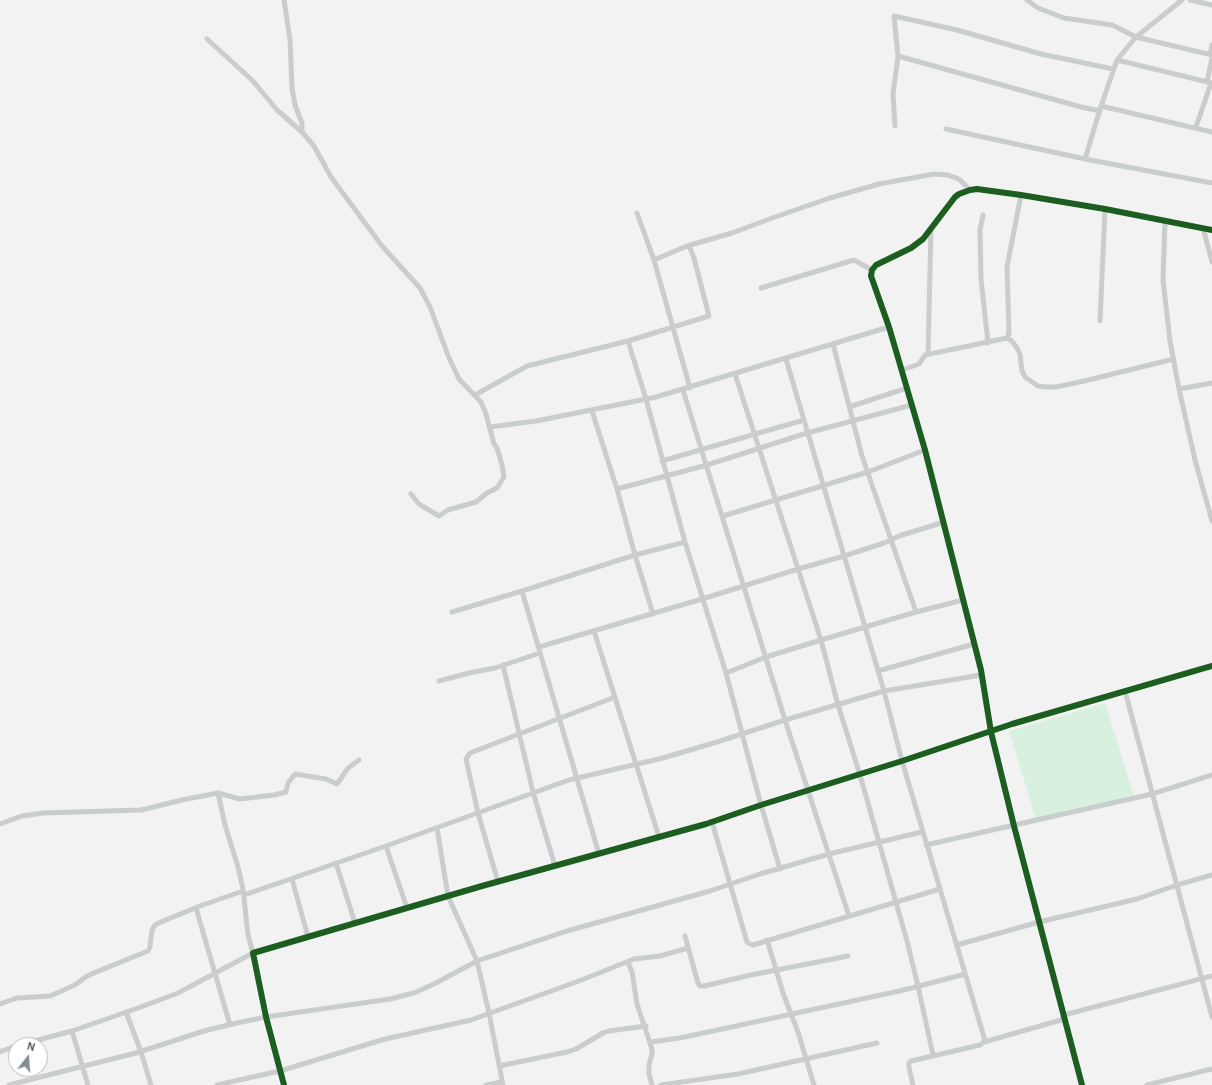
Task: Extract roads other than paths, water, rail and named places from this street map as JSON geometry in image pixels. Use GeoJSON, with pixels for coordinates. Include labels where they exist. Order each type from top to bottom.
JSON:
{"type":"FeatureCollection","features":[{"type":"Feature","properties":{"kind":"street"},"geometry":{"type":"LineString","coordinates":[[284,0],[290,40],[292,88],[295,105],[302,123],[302,132]]}},
{"type":"Feature","properties":{"kind":"street"},"geometry":{"type":"LineString","coordinates":[[1027,0],[1038,8],[1064,18],[1112,25],[1136,37],[1211,55]]}},
{"type":"Feature","properties":{"kind":"street"},"geometry":{"type":"LineString","coordinates":[[1086,159],[1100,108],[1117,60],[1136,37],[1182,0]]}},
{"type":"Feature","properties":{"kind":"street"},"geometry":{"type":"LineString","coordinates":[[1190,0],[1212,5]]}},
{"type":"Feature","properties":{"kind":"street"},"geometry":{"type":"LineString","coordinates":[[895,126],[893,94],[898,56],[894,16],[957,30],[1041,54],[1113,69]]}},
{"type":"Feature","properties":{"kind":"street"},"geometry":{"type":"LineString","coordinates":[[207,39],[240,69],[314,146],[331,177],[382,246],[420,288],[430,307],[459,380],[476,395],[481,402],[486,414],[494,444],[497,448],[503,471],[504,477],[496,488],[476,502],[448,510],[438,516],[419,504],[411,494]]}},
{"type":"Feature","properties":{"kind":"street"},"geometry":{"type":"LineString","coordinates":[[1196,127],[1210,83],[1212,44]]}},
{"type":"Feature","properties":{"kind":"street"},"geometry":{"type":"LineString","coordinates":[[898,56],[1081,107],[1100,108],[1196,127],[1212,132]]}},
{"type":"Feature","properties":{"kind":"street"},"geometry":{"type":"LineString","coordinates":[[1117,60],[1210,83]]}},
{"type":"Feature","properties":{"kind":"street"},"geometry":{"type":"LineString","coordinates":[[946,129],[1086,159],[1212,183]]}},
{"type":"Feature","properties":{"kind":"street"},"geometry":{"type":"LineString","coordinates":[[654,260],[686,246],[732,233],[830,198],[879,184],[934,174],[948,175],[959,179],[970,190]]}},
{"type":"Feature","properties":{"kind":"street"},"geometry":{"type":"LineString","coordinates":[[1082,1085],[1014,826],[991,732],[974,644],[944,522],[902,370],[871,276],[872,270],[876,265],[911,248],[923,239],[955,197],[970,190],[1021,195],[1105,209],[1212,230]]}},
{"type":"Feature","properties":{"kind":"street"},"geometry":{"type":"LineString","coordinates":[[1007,338],[1009,333],[1007,267],[1021,195]]}},
{"type":"Feature","properties":{"kind":"street"},"geometry":{"type":"LineString","coordinates":[[1100,321],[1105,209]]}},
{"type":"Feature","properties":{"kind":"street"},"geometry":{"type":"LineString","coordinates":[[638,213],[674,326],[690,388]]}},
{"type":"Feature","properties":{"kind":"street"},"geometry":{"type":"LineString","coordinates":[[983,215],[980,230],[981,279],[988,343]]}},
{"type":"Feature","properties":{"kind":"street"},"geometry":{"type":"LineString","coordinates":[[1165,220],[1164,280],[1166,310],[1179,389],[1195,460],[1212,521]]}},
{"type":"Feature","properties":{"kind":"street"},"geometry":{"type":"LineString","coordinates":[[1203,228],[1212,262]]}},
{"type":"Feature","properties":{"kind":"street"},"geometry":{"type":"LineString","coordinates":[[928,354],[931,229]]}},
{"type":"Feature","properties":{"kind":"street"},"geometry":{"type":"LineString","coordinates":[[476,395],[528,366],[628,341],[710,316],[692,251],[686,246]]}},
{"type":"Feature","properties":{"kind":"street"},"geometry":{"type":"LineString","coordinates":[[761,288],[854,260],[872,270]]}},
{"type":"Feature","properties":{"kind":"street"},"geometry":{"type":"LineString","coordinates":[[490,427],[536,421],[646,400],[889,327]]}},
{"type":"Feature","properties":{"kind":"street"},"geometry":{"type":"LineString","coordinates":[[902,370],[919,364],[923,357],[928,354],[1007,338]]}},
{"type":"Feature","properties":{"kind":"street"},"geometry":{"type":"LineString","coordinates":[[1007,338],[1017,348],[1020,354],[1022,371],[1026,378],[1038,386],[1056,387],[1174,359]]}},
{"type":"Feature","properties":{"kind":"street"},"geometry":{"type":"LineString","coordinates":[[628,341],[702,600],[726,674],[761,805],[780,868]]}},
{"type":"Feature","properties":{"kind":"street"},"geometry":{"type":"LineString","coordinates":[[833,344],[862,456],[916,612]]}},
{"type":"Feature","properties":{"kind":"street"},"geometry":{"type":"LineString","coordinates":[[786,359],[884,691],[922,832],[957,945],[984,1037],[984,1042]]}},
{"type":"Feature","properties":{"kind":"street"},"geometry":{"type":"LineString","coordinates":[[735,374],[821,640],[838,705],[879,842],[918,986],[933,1056]]}},
{"type":"Feature","properties":{"kind":"street"},"geometry":{"type":"LineString","coordinates":[[1179,389],[1212,383]]}},
{"type":"Feature","properties":{"kind":"street"},"geometry":{"type":"LineString","coordinates":[[849,407],[907,388]]}},
{"type":"Feature","properties":{"kind":"street"},"geometry":{"type":"LineString","coordinates":[[683,390],[785,720],[849,916]]}},
{"type":"Feature","properties":{"kind":"street"},"geometry":{"type":"LineString","coordinates":[[617,489],[706,465],[807,433],[912,405]]}},
{"type":"Feature","properties":{"kind":"street"},"geometry":{"type":"LineString","coordinates":[[592,411],[617,489],[653,614]]}},
{"type":"Feature","properties":{"kind":"street"},"geometry":{"type":"LineString","coordinates":[[662,461],[804,420]]}},
{"type":"Feature","properties":{"kind":"street"},"geometry":{"type":"LineString","coordinates":[[722,516],[868,472],[925,450]]}},
{"type":"Feature","properties":{"kind":"street"},"geometry":{"type":"LineString","coordinates":[[539,647],[702,600],[844,556],[899,536],[944,522]]}},
{"type":"Feature","properties":{"kind":"street"},"geometry":{"type":"LineString","coordinates":[[452,612],[635,555],[685,542]]}},
{"type":"Feature","properties":{"kind":"street"},"geometry":{"type":"LineString","coordinates":[[522,591],[599,854]]}},
{"type":"Feature","properties":{"kind":"street"},"geometry":{"type":"LineString","coordinates":[[726,674],[766,657],[916,612],[963,600]]}},
{"type":"Feature","properties":{"kind":"street"},"geometry":{"type":"LineString","coordinates":[[594,631],[659,837]]}},
{"type":"Feature","properties":{"kind":"street"},"geometry":{"type":"LineString","coordinates":[[878,671],[974,644]]}},
{"type":"Feature","properties":{"kind":"street"},"geometry":{"type":"LineString","coordinates":[[438,681],[469,672],[503,665],[540,653]]}},
{"type":"Feature","properties":{"kind":"street"},"geometry":{"type":"LineString","coordinates":[[503,665],[533,792],[555,866]]}},
{"type":"Feature","properties":{"kind":"street"},"geometry":{"type":"LineString","coordinates":[[48,1037],[72,1031],[178,993],[254,953],[448,896],[712,822],[761,805],[860,775],[1012,724],[1212,666]]}},
{"type":"Feature","properties":{"kind":"street"},"geometry":{"type":"LineString","coordinates":[[0,1004],[17,998],[50,996],[75,985],[87,976],[148,950],[150,947],[152,930],[155,925],[196,908],[292,879],[437,828],[533,792],[576,778],[663,758],[884,691],[981,675]]}},
{"type":"Feature","properties":{"kind":"street"},"geometry":{"type":"LineString","coordinates":[[1125,691],[1212,1017]]}},
{"type":"Feature","properties":{"kind":"street"},"geometry":{"type":"LineString","coordinates":[[498,882],[478,813],[466,765],[466,759],[470,753],[520,735],[615,697]]}},
{"type":"Feature","properties":{"kind":"street"},"geometry":{"type":"LineString","coordinates":[[0,824],[22,816],[141,810],[218,793],[240,799],[260,797],[286,792],[288,783],[295,774],[326,779],[337,784],[348,768],[359,760]]}},
{"type":"Feature","properties":{"kind":"street"},"geometry":{"type":"LineString","coordinates":[[926,845],[1152,794],[1212,774]]}},
{"type":"Feature","properties":{"kind":"street"},"geometry":{"type":"LineString","coordinates":[[218,793],[225,825],[238,867],[244,893],[248,935],[254,953],[266,1017],[284,1085]]}},
{"type":"Feature","properties":{"kind":"street"},"geometry":{"type":"LineString","coordinates":[[712,822],[747,942],[753,945],[940,890]]}},
{"type":"Feature","properties":{"kind":"street"},"geometry":{"type":"LineString","coordinates":[[437,828],[448,896],[477,960],[489,1013],[502,1083],[486,1085]]}},
{"type":"Feature","properties":{"kind":"street"},"geometry":{"type":"LineString","coordinates":[[9,1085],[141,1052],[230,1024],[266,1017],[390,999],[414,993],[434,984],[477,960],[567,931],[710,891],[829,854],[922,832]]}},
{"type":"Feature","properties":{"kind":"street"},"geometry":{"type":"LineString","coordinates":[[386,846],[407,908]]}},
{"type":"Feature","properties":{"kind":"street"},"geometry":{"type":"LineString","coordinates":[[336,863],[355,923]]}},
{"type":"Feature","properties":{"kind":"street"},"geometry":{"type":"LineString","coordinates":[[957,945],[1039,922],[1137,899],[1212,875]]}},
{"type":"Feature","properties":{"kind":"street"},"geometry":{"type":"LineString","coordinates":[[292,879],[308,937]]}},
{"type":"Feature","properties":{"kind":"street"},"geometry":{"type":"LineString","coordinates":[[196,908],[230,1024]]}},
{"type":"Feature","properties":{"kind":"street"},"geometry":{"type":"LineString","coordinates":[[685,936],[700,986],[848,956]]}},
{"type":"Feature","properties":{"kind":"street"},"geometry":{"type":"LineString","coordinates":[[767,940],[814,1085]]}},
{"type":"Feature","properties":{"kind":"street"},"geometry":{"type":"LineString","coordinates":[[217,1085],[280,1071],[385,1039],[471,1020],[628,962],[660,956],[688,948]]}},
{"type":"Feature","properties":{"kind":"street"},"geometry":{"type":"LineString","coordinates":[[628,962],[632,972],[637,1004],[651,1042],[652,1054],[649,1065],[649,1074],[652,1085]]}},
{"type":"Feature","properties":{"kind":"street"},"geometry":{"type":"LineString","coordinates":[[651,1042],[680,1038],[918,986],[965,974]]}},
{"type":"Feature","properties":{"kind":"street"},"geometry":{"type":"LineString","coordinates":[[906,1085],[913,1084],[908,1063],[911,1061],[980,1045],[984,1042],[1061,1020],[1064,1015],[1212,976]]}},
{"type":"Feature","properties":{"kind":"street"},"geometry":{"type":"LineString","coordinates":[[126,1012],[141,1052],[151,1085]]}},
{"type":"Feature","properties":{"kind":"street"},"geometry":{"type":"LineString","coordinates":[[499,1066],[567,1052],[576,1049],[609,1031],[646,1026]]}},
{"type":"Feature","properties":{"kind":"street"},"geometry":{"type":"LineString","coordinates":[[72,1031],[88,1085]]}},
{"type":"Feature","properties":{"kind":"street"},"geometry":{"type":"LineString","coordinates":[[662,1085],[738,1074],[806,1058],[877,1044]]}},
{"type":"Feature","properties":{"kind":"street"},"geometry":{"type":"LineString","coordinates":[[1147,1085],[1212,1069]]}}]}
